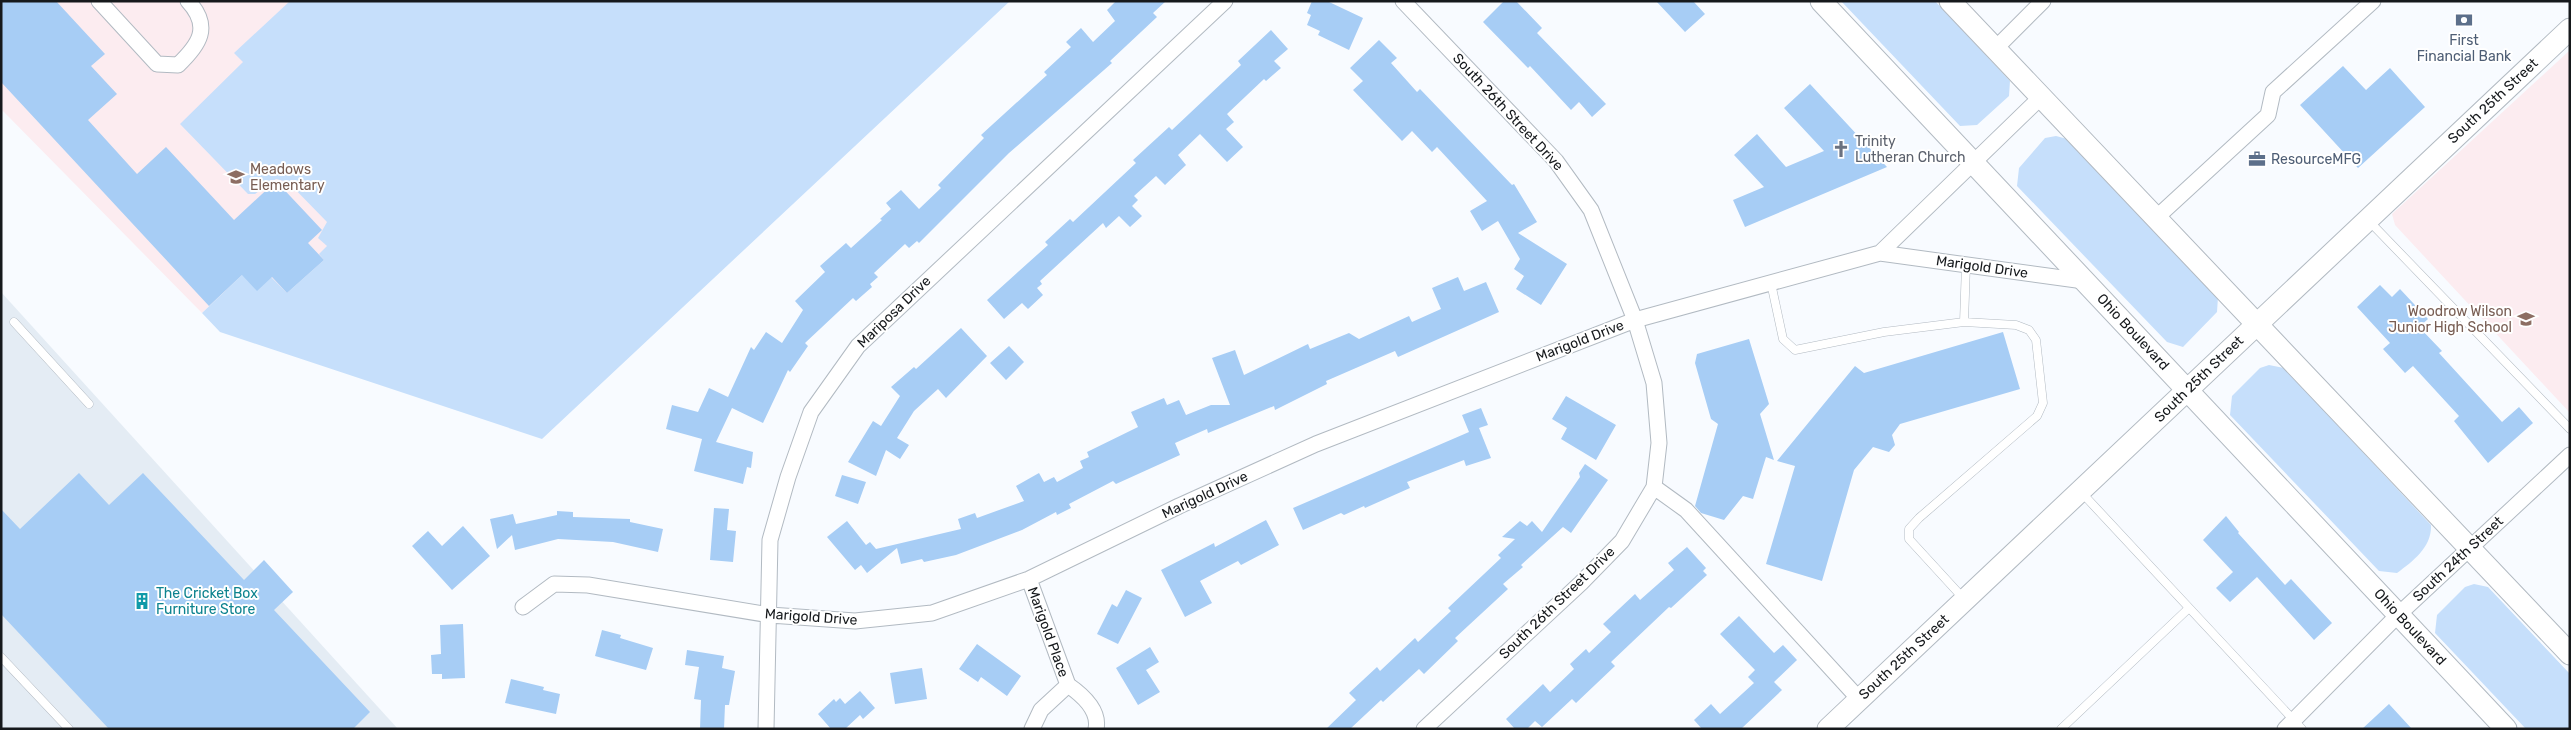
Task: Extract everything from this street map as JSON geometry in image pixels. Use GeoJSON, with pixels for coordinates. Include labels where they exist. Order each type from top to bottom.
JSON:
{"type":"FeatureCollection","features":[{"type":"Feature","properties":{"kind":"street"},"geometry":{"type":"LineString","coordinates":[[99,1],[157,64],[178,65],[194,50],[202,31],[197,10],[188,1]]}},
{"type":"Feature","properties":{"kind":"street","name":"Mariposa Drive"},"geometry":{"type":"LineString","coordinates":[[766,729],[770,615],[770,540],[788,477],[811,412],[858,346],[1225,1]]}},
{"type":"Feature","properties":{"kind":"street","name":"South 26th Street Drive"},"geometry":{"type":"LineString","coordinates":[[1403,1],[1556,161],[1591,210],[1635,320],[1654,383],[1659,443],[1654,487],[1622,541],[1581,583],[1424,729]]}},
{"type":"Feature","properties":{"kind":"street","name":"Ohio Boulevard"},"geometry":{"type":"LineString","coordinates":[[1821,1],[2506,729]]}},
{"type":"Feature","properties":{"kind":"street"},"geometry":{"type":"LineString","coordinates":[[1950,1],[2570,654]]}},
{"type":"Feature","properties":{"kind":"street"},"geometry":{"type":"LineString","coordinates":[[1996,48],[2043,1]]}},
{"type":"Feature","properties":{"kind":"street"},"geometry":{"type":"LineString","coordinates":[[2156,218],[2268,115],[2274,92],[2373,1]]}},
{"type":"Feature","properties":{"kind":"street","name":"South 25th Street"},"geometry":{"type":"LineString","coordinates":[[1828,729],[2570,29]]}},
{"type":"Feature","properties":{"kind":"street","name":"Marigold Drive"},"geometry":{"type":"LineString","coordinates":[[1880,253],[2042,96]]}},
{"type":"Feature","properties":{"kind":"street","name":"Marigold Drive"},"geometry":{"type":"LineString","coordinates":[[523,607],[554,584],[563,584],[588,585],[770,615],[855,621],[932,613],[1029,579],[1179,506],[1316,444],[1635,320],[1880,253],[2084,281]]}},
{"type":"Feature","properties":{"kind":"street","name":"South 24th Street"},"geometry":{"type":"LineString","coordinates":[[2294,726],[2398,615],[2570,455]]}},
{"type":"Feature","properties":{"kind":"street"},"geometry":{"type":"LineString","coordinates":[[1654,487],[1686,510],[1859,699]]}},
{"type":"Feature","properties":{"kind":"street","name":"Marigold Place"},"geometry":{"type":"LineString","coordinates":[[1029,579],[1068,685],[1080,693],[1088,702],[1097,724],[1096,729]]}},
{"type":"Feature","properties":{"kind":"street","name":"Marigold Place"},"geometry":{"type":"LineString","coordinates":[[1032,729],[1041,710],[1068,685]]}},
{"type":"Feature","properties":{"kind":"lane"},"geometry":{"type":"LineString","coordinates":[[2368,219],[2570,429]]}},
{"type":"Feature","properties":{"kind":"lane"},"geometry":{"type":"LineString","coordinates":[[1964,322],[1966,264]]}},
{"type":"Feature","properties":{"kind":"lane"},"geometry":{"type":"LineString","coordinates":[[1771,282],[1783,339],[1795,350],[1884,332],[1964,322],[2016,325],[2029,330],[2036,340],[2043,403],[2036,416],[1918,518],[1909,529],[1909,540],[1965,601]]}},
{"type":"Feature","properties":{"kind":"lane"},"geometry":{"type":"LineString","coordinates":[[14,322],[89,404]]}},
{"type":"Feature","properties":{"kind":"lane"},"geometry":{"type":"LineString","coordinates":[[2080,492],[2189,608],[2294,726]]}},
{"type":"Feature","properties":{"kind":"lane"},"geometry":{"type":"LineString","coordinates":[[2061,729],[2189,608]]}},
{"type":"Feature","properties":{"kind":"lane"},"geometry":{"type":"LineString","coordinates":[[1,658],[69,729]]}},
{"type":"Feature","properties":{"kind":"shaded area","name":"Meadows Elementary"},"geometry":{"type":"Polygon","coordinates":[[[1,1],[445,1],[324,260],[287,293],[257,291],[242,275],[202,313],[1,109],[1,1]]]}},
{"type":"Feature","properties":{"kind":"shaded area"},"geometry":{"type":"Polygon","coordinates":[[[290,1],[1010,1],[542,439],[220,332],[202,313],[242,275],[271,277],[287,293],[324,260],[319,254],[327,246],[318,238],[327,222],[288,182],[276,179],[255,194],[248,194],[180,124],[243,62],[234,53],[290,1]]]}},
{"type":"Feature","properties":{"kind":"shaded area"},"geometry":{"type":"Polygon","coordinates":[[[1841,1],[1935,1],[2010,81],[2009,96],[1977,125],[1960,126],[1841,1]]]}},
{"type":"Feature","properties":{"kind":"shaded area","name":"Woodrow Wilson Junior High School"},"geometry":{"type":"Polygon","coordinates":[[[2570,50],[2570,413],[2395,225],[2392,214],[2570,50]]]}},
{"type":"Feature","properties":{"kind":"shaded area"},"geometry":{"type":"Polygon","coordinates":[[[2056,136],[2071,140],[2218,297],[2217,312],[2183,347],[2167,342],[2017,186],[2019,168],[2045,138],[2056,136]]]}},
{"type":"Feature","properties":{"kind":"shaded area","name":"The Cricket Box Furniture Store"},"geometry":{"type":"Polygon","coordinates":[[[1,292],[398,729],[1,729],[1,292]]]}},
{"type":"Feature","properties":{"kind":"shaded area"},"geometry":{"type":"Polygon","coordinates":[[[2269,365],[2284,368],[2431,525],[2425,547],[2397,573],[2379,571],[2230,415],[2232,396],[2260,368],[2269,365]]]}},
{"type":"Feature","properties":{"kind":"shaded area"},"geometry":{"type":"Polygon","coordinates":[[[2474,584],[2488,587],[2570,674],[2570,729],[2526,729],[2435,633],[2437,615],[2465,587],[2474,584]]]}},
{"type":"Feature","properties":{"kind":"building"},"geometry":{"type":"Polygon","coordinates":[[[1,1],[56,1],[105,54],[91,66],[117,94],[88,120],[137,174],[166,147],[234,220],[276,181],[322,230],[308,243],[324,260],[287,293],[272,277],[257,291],[242,275],[209,306],[1,82],[1,1]]]}},
{"type":"Feature","properties":{"kind":"building"},"geometry":{"type":"Polygon","coordinates":[[[1116,1],[1166,1],[1153,13],[1157,17],[1110,61],[1112,63],[1009,153],[919,243],[917,241],[909,248],[905,244],[874,273],[878,277],[870,284],[872,287],[856,301],[853,298],[805,343],[808,346],[790,372],[788,370],[763,423],[732,408],[716,442],[753,452],[751,468],[747,467],[743,484],[694,471],[702,439],[666,429],[672,405],[698,412],[709,388],[728,397],[751,347],[754,350],[766,332],[782,343],[803,310],[795,301],[825,272],[820,266],[846,243],[851,248],[882,220],[880,219],[891,209],[886,203],[901,190],[919,209],[941,188],[938,185],[984,138],[981,135],[1047,75],[1044,72],[1071,47],[1066,42],[1081,28],[1093,42],[1115,21],[1107,10],[1116,1]]]}},
{"type":"Feature","properties":{"kind":"building"},"geometry":{"type":"Polygon","coordinates":[[[1312,1],[1327,1],[1363,18],[1349,50],[1318,35],[1320,31],[1307,25],[1311,15],[1307,13],[1312,1]]]}},
{"type":"Feature","properties":{"kind":"building"},"geometry":{"type":"Polygon","coordinates":[[[1504,1],[1516,1],[1542,28],[1537,33],[1606,104],[1592,117],[1579,102],[1571,110],[1530,66],[1528,68],[1483,22],[1504,1]]]}},
{"type":"Feature","properties":{"kind":"building"},"geometry":{"type":"Polygon","coordinates":[[[1656,1],[1693,1],[1705,14],[1685,32],[1656,1]]]}},
{"type":"Feature","properties":{"kind":"building"},"geometry":{"type":"Polygon","coordinates":[[[1271,30],[1288,49],[1274,61],[1281,68],[1266,81],[1264,79],[1227,114],[1234,122],[1226,129],[1243,147],[1227,162],[1200,134],[1178,155],[1186,165],[1165,185],[1156,176],[1134,196],[1138,200],[1132,206],[1142,216],[1130,227],[1119,216],[1106,228],[1103,223],[1040,281],[1042,284],[1037,288],[1043,295],[1028,309],[1022,303],[1004,319],[987,300],[1048,245],[1045,242],[1070,219],[1073,222],[1136,163],[1133,160],[1169,127],[1172,130],[1241,65],[1238,61],[1271,30]]]}},
{"type":"Feature","properties":{"kind":"building"},"geometry":{"type":"Polygon","coordinates":[[[1379,40],[1397,58],[1391,63],[1417,92],[1420,89],[1512,185],[1514,184],[1537,222],[1518,233],[1567,264],[1541,305],[1516,289],[1524,276],[1514,269],[1520,259],[1498,221],[1482,231],[1470,211],[1487,201],[1437,147],[1432,152],[1412,131],[1402,141],[1353,90],[1363,81],[1350,68],[1379,40]]]}},
{"type":"Feature","properties":{"kind":"building"},"geometry":{"type":"Polygon","coordinates":[[[2343,66],[2366,90],[2390,68],[2425,107],[2358,168],[2300,105],[2343,66]]]}},
{"type":"Feature","properties":{"kind":"building"},"geometry":{"type":"Polygon","coordinates":[[[1810,84],[1887,167],[1745,227],[1733,200],[1764,187],[1734,155],[1757,134],[1786,167],[1824,151],[1784,108],[1810,84]]]}},
{"type":"Feature","properties":{"kind":"building"},"geometry":{"type":"Polygon","coordinates":[[[1458,277],[1464,291],[1486,282],[1499,312],[1398,357],[1395,351],[1326,381],[1327,384],[1275,410],[1274,406],[1208,433],[1207,429],[1175,443],[1180,455],[1116,484],[1113,481],[1069,504],[1071,508],[1057,515],[1056,512],[1022,530],[956,555],[924,562],[922,559],[901,564],[897,548],[867,573],[861,565],[855,570],[827,537],[847,521],[866,545],[870,542],[876,549],[961,529],[958,519],[975,513],[977,518],[1024,501],[1016,486],[1039,473],[1044,482],[1054,477],[1057,482],[1083,468],[1080,461],[1089,457],[1087,452],[1138,427],[1131,412],[1164,398],[1167,405],[1179,400],[1186,415],[1211,405],[1230,405],[1212,358],[1235,350],[1244,375],[1308,344],[1310,349],[1349,333],[1359,339],[1409,316],[1412,322],[1441,309],[1432,288],[1458,277]]]}},
{"type":"Feature","properties":{"kind":"building"},"geometry":{"type":"Polygon","coordinates":[[[2380,285],[2392,297],[2400,289],[2428,319],[2419,327],[2442,351],[2439,353],[2502,422],[2519,407],[2533,423],[2488,463],[2454,421],[2459,416],[2413,366],[2405,373],[2383,349],[2390,343],[2357,307],[2380,285]]]}},
{"type":"Feature","properties":{"kind":"building"},"geometry":{"type":"Polygon","coordinates":[[[961,328],[987,356],[946,398],[938,389],[914,411],[897,438],[909,445],[900,459],[886,450],[876,476],[848,462],[873,421],[881,426],[900,396],[891,387],[914,367],[916,369],[961,328]]]}},
{"type":"Feature","properties":{"kind":"building"},"geometry":{"type":"Polygon","coordinates":[[[2003,332],[2020,389],[1900,424],[1892,435],[1895,445],[1889,452],[1873,447],[1854,470],[1822,581],[1766,564],[1795,466],[1777,461],[1855,366],[1864,373],[2003,332]]]}},
{"type":"Feature","properties":{"kind":"building"},"geometry":{"type":"Polygon","coordinates":[[[1749,339],[1769,404],[1760,414],[1774,460],[1766,457],[1753,499],[1743,496],[1724,520],[1701,513],[1695,506],[1718,424],[1711,419],[1695,363],[1697,354],[1749,339]]]}},
{"type":"Feature","properties":{"kind":"building"},"geometry":{"type":"Polygon","coordinates":[[[1009,346],[1024,362],[1006,380],[990,363],[1009,346]]]}},
{"type":"Feature","properties":{"kind":"building"},"geometry":{"type":"Polygon","coordinates":[[[1566,396],[1616,425],[1596,460],[1561,439],[1567,428],[1552,419],[1566,396]]]}},
{"type":"Feature","properties":{"kind":"building"},"geometry":{"type":"Polygon","coordinates":[[[1481,408],[1488,425],[1479,428],[1491,458],[1466,466],[1464,460],[1407,482],[1410,488],[1365,508],[1364,506],[1344,515],[1341,513],[1303,530],[1293,508],[1469,432],[1462,415],[1481,408]]]}},
{"type":"Feature","properties":{"kind":"building"},"geometry":{"type":"Polygon","coordinates":[[[1585,464],[1608,480],[1571,533],[1563,527],[1521,565],[1523,567],[1503,584],[1508,589],[1455,638],[1458,641],[1424,674],[1419,669],[1383,702],[1381,700],[1350,729],[1326,729],[1356,700],[1349,693],[1377,667],[1380,671],[1415,638],[1418,642],[1451,611],[1448,608],[1501,558],[1498,555],[1515,539],[1502,537],[1520,521],[1527,526],[1532,521],[1542,532],[1580,477],[1579,473],[1585,464]]]}},
{"type":"Feature","properties":{"kind":"building","name":"The Cricket Box Furniture Store"},"geometry":{"type":"Polygon","coordinates":[[[79,473],[109,505],[143,473],[244,580],[264,560],[293,592],[274,610],[370,712],[353,729],[109,729],[1,614],[1,509],[20,529],[79,473]]]}},
{"type":"Feature","properties":{"kind":"building"},"geometry":{"type":"Polygon","coordinates":[[[842,475],[866,482],[858,504],[835,496],[842,475]]]}},
{"type":"Feature","properties":{"kind":"building"},"geometry":{"type":"Polygon","coordinates":[[[714,508],[729,509],[727,530],[736,531],[733,562],[710,560],[714,508]]]}},
{"type":"Feature","properties":{"kind":"building"},"geometry":{"type":"Polygon","coordinates":[[[557,511],[573,512],[573,517],[630,519],[630,522],[663,529],[658,552],[613,542],[558,539],[515,550],[512,535],[497,549],[490,519],[513,514],[516,524],[557,515],[557,511]]]}},
{"type":"Feature","properties":{"kind":"building"},"geometry":{"type":"Polygon","coordinates":[[[2226,516],[2238,533],[2285,585],[2291,579],[2332,623],[2314,640],[2257,577],[2230,602],[2216,588],[2233,572],[2203,540],[2226,516]]]}},
{"type":"Feature","properties":{"kind":"building"},"geometry":{"type":"Polygon","coordinates":[[[1266,520],[1279,545],[1241,565],[1238,561],[1200,581],[1212,603],[1185,617],[1161,570],[1214,543],[1215,547],[1266,520]]]}},
{"type":"Feature","properties":{"kind":"building"},"geometry":{"type":"Polygon","coordinates":[[[463,526],[490,556],[452,590],[412,546],[428,531],[442,546],[463,526]]]}},
{"type":"Feature","properties":{"kind":"building"},"geometry":{"type":"Polygon","coordinates":[[[1687,547],[1706,568],[1703,571],[1707,575],[1671,608],[1669,607],[1611,662],[1615,666],[1576,703],[1572,699],[1542,727],[1535,721],[1527,729],[1515,729],[1506,719],[1543,684],[1550,692],[1574,669],[1570,664],[1586,649],[1589,653],[1611,632],[1603,624],[1635,594],[1640,600],[1674,570],[1668,563],[1687,547]]]}},
{"type":"Feature","properties":{"kind":"building"},"geometry":{"type":"Polygon","coordinates":[[[1126,590],[1142,598],[1118,644],[1097,634],[1112,604],[1117,607],[1126,590]]]}},
{"type":"Feature","properties":{"kind":"building"},"geometry":{"type":"Polygon","coordinates":[[[1739,616],[1774,653],[1783,645],[1797,660],[1774,682],[1782,690],[1741,729],[1702,729],[1694,720],[1711,704],[1720,714],[1754,683],[1748,677],[1755,670],[1720,634],[1739,616]]]}},
{"type":"Feature","properties":{"kind":"building"},"geometry":{"type":"Polygon","coordinates":[[[463,624],[465,678],[442,679],[442,674],[432,674],[431,655],[441,654],[440,625],[463,624]]]}},
{"type":"Feature","properties":{"kind":"building"},"geometry":{"type":"Polygon","coordinates":[[[602,630],[621,635],[620,638],[653,648],[646,670],[595,656],[602,630]]]}},
{"type":"Feature","properties":{"kind":"building"},"geometry":{"type":"Polygon","coordinates":[[[977,644],[1021,676],[1007,696],[981,677],[978,682],[959,669],[977,644]]]}},
{"type":"Feature","properties":{"kind":"building"},"geometry":{"type":"Polygon","coordinates":[[[1150,647],[1159,662],[1146,670],[1160,692],[1138,705],[1116,668],[1150,647]]]}},
{"type":"Feature","properties":{"kind":"building"},"geometry":{"type":"Polygon","coordinates":[[[687,650],[724,656],[722,668],[735,671],[729,705],[725,705],[724,729],[700,729],[701,700],[694,699],[699,667],[685,665],[687,650]]]}},
{"type":"Feature","properties":{"kind":"building"},"geometry":{"type":"Polygon","coordinates":[[[922,668],[927,699],[895,704],[890,673],[922,668]]]}},
{"type":"Feature","properties":{"kind":"building"},"geometry":{"type":"Polygon","coordinates":[[[511,679],[544,687],[543,690],[560,694],[556,714],[505,703],[511,679]]]}},
{"type":"Feature","properties":{"kind":"building"},"geometry":{"type":"Polygon","coordinates":[[[860,691],[875,708],[863,719],[860,715],[845,729],[831,729],[818,714],[834,699],[836,702],[840,698],[845,704],[860,691]]]}},
{"type":"Feature","properties":{"kind":"building"},"geometry":{"type":"Polygon","coordinates":[[[2389,704],[2412,729],[2362,729],[2389,704]]]}},
{"type":"Feature","properties":{"kind":"place","name":"First Financial Bank"},"geometry":{"type":"Point","coordinates":[2464,20]}},
{"type":"Feature","properties":{"kind":"place","name":"Trinity Lutheran Church"},"geometry":{"type":"Point","coordinates":[1841,149]}},
{"type":"Feature","properties":{"kind":"place","name":"ResourceMFG"},"geometry":{"type":"Point","coordinates":[2257,159]}},
{"type":"Feature","properties":{"kind":"place","name":"Meadows Elementary"},"geometry":{"type":"Point","coordinates":[236,177]}},
{"type":"Feature","properties":{"kind":"place","name":"Woodrow Wilson Junior High School"},"geometry":{"type":"Point","coordinates":[2526,319]}},
{"type":"Feature","properties":{"kind":"place","name":"The Cricket Box Furniture Store"},"geometry":{"type":"Point","coordinates":[142,601]}}]}
